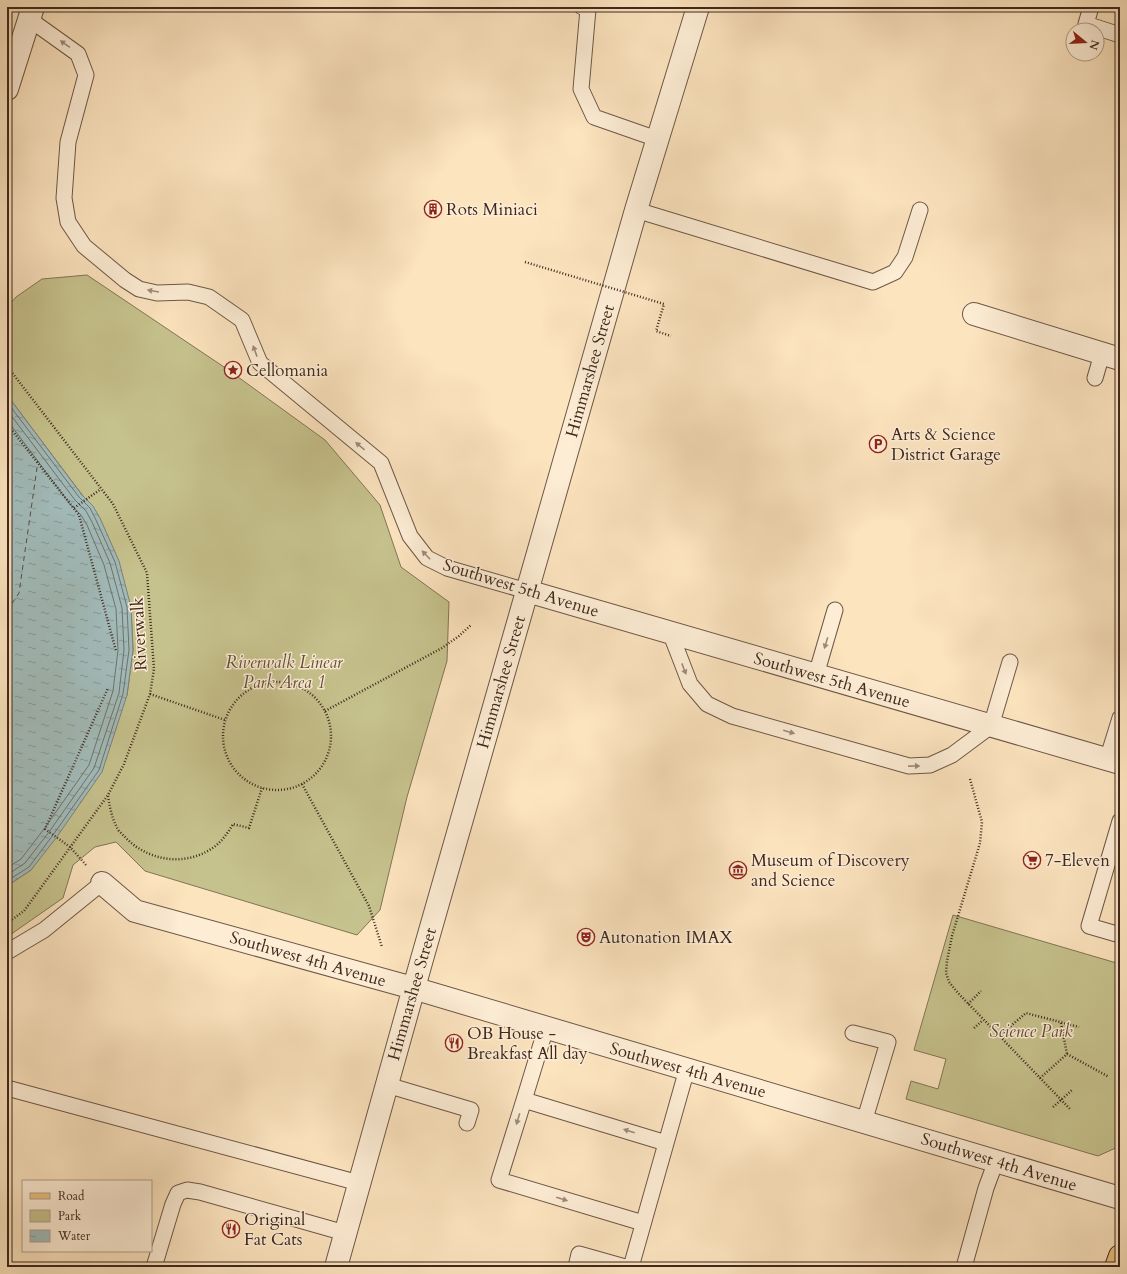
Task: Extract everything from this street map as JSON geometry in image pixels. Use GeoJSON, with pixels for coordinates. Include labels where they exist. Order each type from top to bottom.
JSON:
{"type":"FeatureCollection","features":[{"type":"Feature","properties":{"kind":"main road"},"geometry":{"type":"LineString","coordinates":[[1116,1267],[1120,1256]]}},
{"type":"Feature","properties":{"kind":"street","name":"Himmarshee Street"},"geometry":{"type":"LineString","coordinates":[[336,1267],[413,988],[636,210],[698,7]]}},
{"type":"Feature","properties":{"kind":"street"},"geometry":{"type":"LineString","coordinates":[[7,89],[31,13]]}},
{"type":"Feature","properties":{"kind":"street"},"geometry":{"type":"LineString","coordinates":[[974,314],[1111,356]]}},
{"type":"Feature","properties":{"kind":"street","name":"Southwest 5th Avenue"},"geometry":{"type":"LineString","coordinates":[[527,591],[1114,762]]}},
{"type":"Feature","properties":{"kind":"street","name":"Southwest 4th Avenue"},"geometry":{"type":"LineString","coordinates":[[102,883],[135,911],[413,988],[1120,1198]]}},
{"type":"Feature","properties":{"kind":"lane"},"geometry":{"type":"LineString","coordinates":[[582,7],[588,9],[581,89],[594,117],[657,139]]}},
{"type":"Feature","properties":{"kind":"lane"},"geometry":{"type":"LineString","coordinates":[[1091,7],[1086,24],[1120,34]]}},
{"type":"Feature","properties":{"kind":"lane","name":"Southwest 5th Avenue"},"geometry":{"type":"LineString","coordinates":[[31,13],[78,54],[86,75],[68,142],[64,198],[68,222],[84,246],[125,280],[139,289],[157,293],[188,292],[209,297],[242,320],[260,363],[381,463],[410,536],[427,558],[447,568],[527,591]]}},
{"type":"Feature","properties":{"kind":"lane"},"geometry":{"type":"LineString","coordinates":[[636,210],[873,282],[895,272],[905,257],[920,210]]}},
{"type":"Feature","properties":{"kind":"lane"},"geometry":{"type":"LineString","coordinates":[[1095,378],[1111,356]]}},
{"type":"Feature","properties":{"kind":"lane"},"geometry":{"type":"LineString","coordinates":[[816,675],[835,610]]}},
{"type":"Feature","properties":{"kind":"lane"},"geometry":{"type":"LineString","coordinates":[[670,632],[690,684],[707,704],[732,716],[909,766],[930,765],[952,755],[991,726],[1010,662]]}},
{"type":"Feature","properties":{"kind":"lane"},"geometry":{"type":"LineString","coordinates":[[1114,762],[1120,718]]}},
{"type":"Feature","properties":{"kind":"lane"},"geometry":{"type":"LineString","coordinates":[[1120,821],[1089,926],[1120,935]]}},
{"type":"Feature","properties":{"kind":"lane"},"geometry":{"type":"LineString","coordinates":[[7,952],[44,930],[102,883]]}},
{"type":"Feature","properties":{"kind":"lane"},"geometry":{"type":"LineString","coordinates":[[546,1028],[499,1180],[643,1223]]}},
{"type":"Feature","properties":{"kind":"lane"},"geometry":{"type":"LineString","coordinates":[[854,1032],[888,1042],[864,1122]]}},
{"type":"Feature","properties":{"kind":"lane"},"geometry":{"type":"LineString","coordinates":[[631,1267],[687,1069]]}},
{"type":"Feature","properties":{"kind":"lane"},"geometry":{"type":"LineString","coordinates":[[387,1084],[471,1110],[467,1123]]}},
{"type":"Feature","properties":{"kind":"lane"},"geometry":{"type":"LineString","coordinates":[[7,1088],[359,1183]]}},
{"type":"Feature","properties":{"kind":"lane"},"geometry":{"type":"LineString","coordinates":[[524,1100],[666,1142]]}},
{"type":"Feature","properties":{"kind":"lane"},"geometry":{"type":"LineString","coordinates":[[964,1267],[986,1188],[996,1161]]}},
{"type":"Feature","properties":{"kind":"lane"},"geometry":{"type":"LineString","coordinates":[[154,1267],[173,1204],[178,1193],[187,1190],[200,1192],[346,1232]]}},
{"type":"Feature","properties":{"kind":"lane"},"geometry":{"type":"LineString","coordinates":[[576,1267],[579,1254],[625,1267]]}},
{"type":"Feature","properties":{"kind":"path"},"geometry":{"type":"LineString","coordinates":[[525,262],[664,304],[656,331],[671,336]]}},
{"type":"Feature","properties":{"kind":"path","name":"Riverwalk"},"geometry":{"type":"LineString","coordinates":[[7,366],[113,504],[147,573],[154,669],[150,694],[124,764],[108,795],[24,911],[7,923]]}},
{"type":"Feature","properties":{"kind":"path"},"geometry":{"type":"LineString","coordinates":[[7,424],[79,516],[116,651]]}},
{"type":"Feature","properties":{"kind":"path"},"geometry":{"type":"LineString","coordinates":[[74,508],[101,489]]}},
{"type":"Feature","properties":{"kind":"path"},"geometry":{"type":"LineString","coordinates":[[325,711],[442,648],[471,625]]}},
{"type":"Feature","properties":{"kind":"path"},"geometry":{"type":"LineString","coordinates":[[281,682],[299,686],[314,696],[325,711],[331,727],[331,744],[326,760],[316,774],[302,784],[285,790],[267,790],[250,783],[236,772],[226,756],[223,738],[225,720],[233,704],[246,691],[263,684],[281,682]]}},
{"type":"Feature","properties":{"kind":"path"},"geometry":{"type":"LineString","coordinates":[[70,847],[45,829],[108,688]]}},
{"type":"Feature","properties":{"kind":"path"},"geometry":{"type":"LineString","coordinates":[[150,694],[225,720]]}},
{"type":"Feature","properties":{"kind":"path"},"geometry":{"type":"LineString","coordinates":[[970,780],[982,822],[980,843],[952,936],[946,973],[949,982],[968,1004],[1070,1109]]}},
{"type":"Feature","properties":{"kind":"path"},"geometry":{"type":"LineString","coordinates":[[302,784],[368,906],[382,947]]}},
{"type":"Feature","properties":{"kind":"path"},"geometry":{"type":"LineString","coordinates":[[108,795],[112,814],[117,826],[131,843],[152,855],[177,860],[194,857],[211,849],[228,833],[233,824],[249,828],[262,788]]}},
{"type":"Feature","properties":{"kind":"path"},"geometry":{"type":"LineString","coordinates":[[968,1004],[981,991]]}},
{"type":"Feature","properties":{"kind":"path"},"geometry":{"type":"LineString","coordinates":[[999,1036],[1026,1013],[1079,1027]]}},
{"type":"Feature","properties":{"kind":"path"},"geometry":{"type":"LineString","coordinates":[[974,1028],[984,1020]]}},
{"type":"Feature","properties":{"kind":"path"},"geometry":{"type":"LineString","coordinates":[[1061,1023],[1067,1054]]}},
{"type":"Feature","properties":{"kind":"path"},"geometry":{"type":"LineString","coordinates":[[1040,1078],[1067,1054]]}},
{"type":"Feature","properties":{"kind":"path"},"geometry":{"type":"LineString","coordinates":[[1067,1054],[1109,1077]]}},
{"type":"Feature","properties":{"kind":"path"},"geometry":{"type":"LineString","coordinates":[[1053,1107],[1072,1090]]}},
{"type":"Feature","properties":{"kind":"green space","name":"Riverwalk Linear Park Area 1"},"geometry":{"type":"Polygon","coordinates":[[[87,275],[227,369],[325,440],[380,505],[401,567],[449,602],[447,661],[407,797],[380,910],[357,935],[145,871],[116,842],[95,847],[73,865],[63,898],[7,937],[7,886],[31,870],[127,695],[133,650],[131,607],[86,500],[7,395],[7,307],[16,297],[42,279],[87,275]]]}},
{"type":"Feature","properties":{"kind":"green space","name":"Science Park"},"geometry":{"type":"Polygon","coordinates":[[[953,915],[1120,964],[1120,1146],[1098,1156],[906,1099],[911,1081],[938,1089],[946,1059],[914,1050],[953,915]]]}},
{"type":"Feature","properties":{"kind":"water"},"geometry":{"type":"Polygon","coordinates":[[[7,395],[82,495],[93,506],[100,518],[119,561],[131,607],[133,650],[127,695],[102,772],[56,838],[31,870],[7,886],[7,395]]]}},
{"type":"Feature","properties":{"kind":"ferry route"},"geometry":{"type":"LineString","coordinates":[[7,611],[19,593],[38,461]]}},
{"type":"Feature","properties":{"kind":"place","name":"Rots Miniaci"},"geometry":{"type":"Point","coordinates":[433,209]}},
{"type":"Feature","properties":{"kind":"place","name":"Cellomania"},"geometry":{"type":"Point","coordinates":[233,370]}},
{"type":"Feature","properties":{"kind":"place","name":"Arts & Science District Garage"},"geometry":{"type":"Point","coordinates":[878,444]}},
{"type":"Feature","properties":{"kind":"place","name":"7-Eleven"},"geometry":{"type":"Point","coordinates":[1032,860]}},
{"type":"Feature","properties":{"kind":"place","name":"Museum of Discovery and Science"},"geometry":{"type":"Point","coordinates":[738,870]}},
{"type":"Feature","properties":{"kind":"place","name":"Autonation IMAX"},"geometry":{"type":"Point","coordinates":[586,937]}},
{"type":"Feature","properties":{"kind":"place","name":"OB House - Breakfast All day"},"geometry":{"type":"Point","coordinates":[454,1043]}},
{"type":"Feature","properties":{"kind":"place","name":"Original Fat Cats"},"geometry":{"type":"Point","coordinates":[231,1229]}}]}
